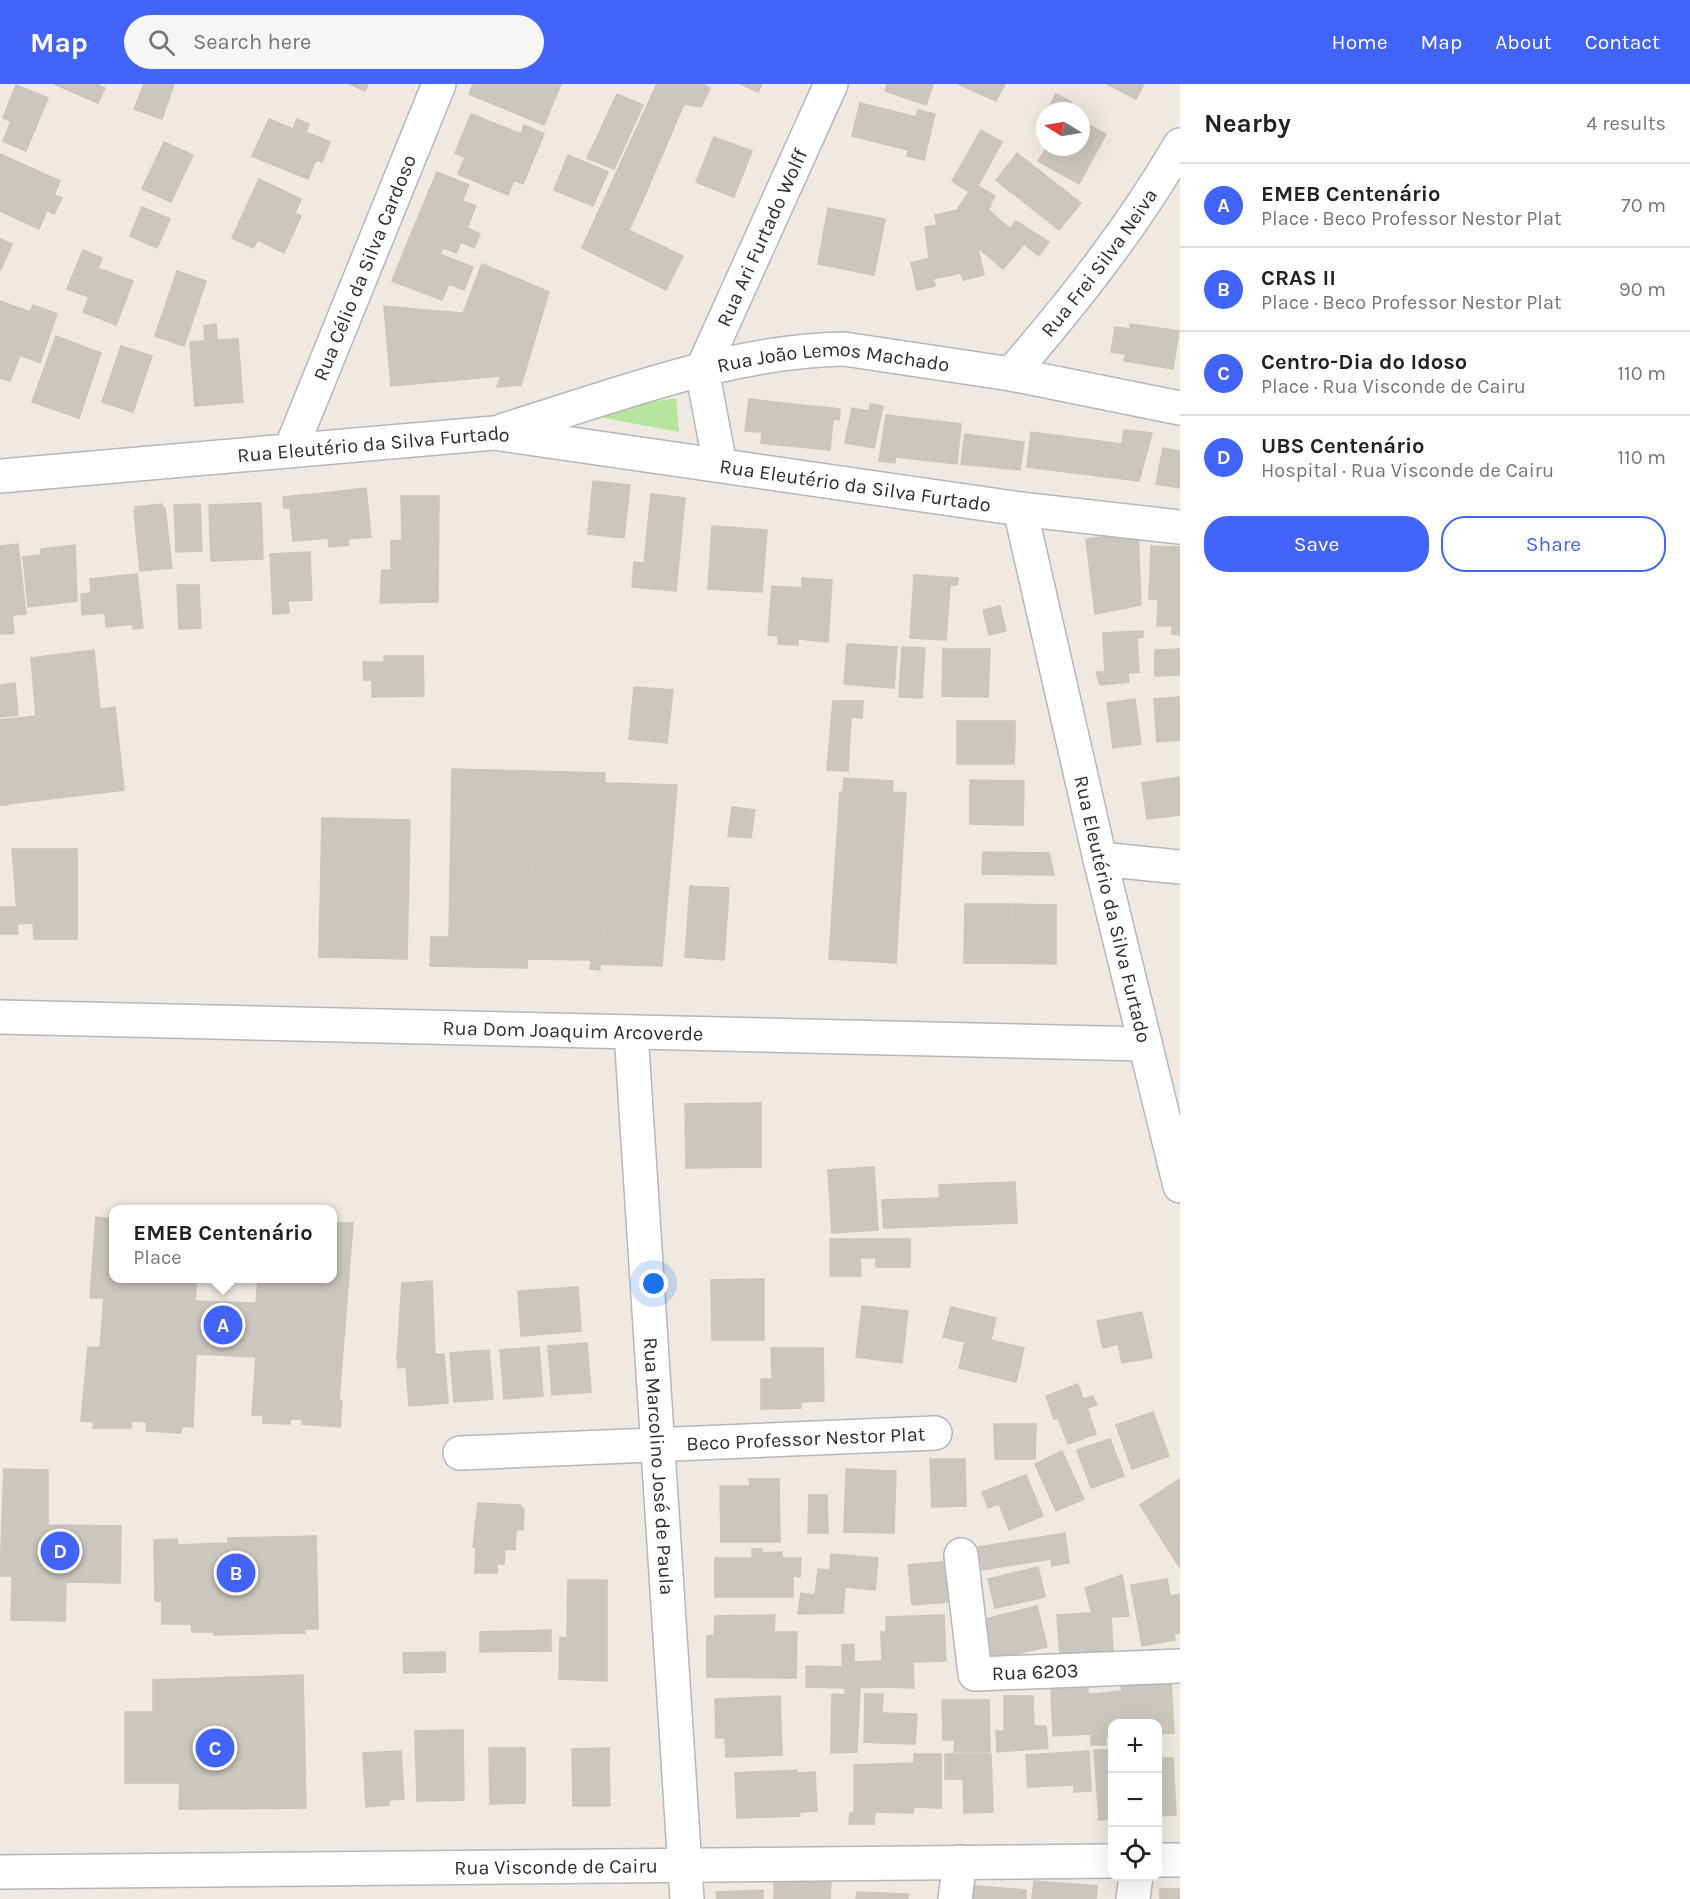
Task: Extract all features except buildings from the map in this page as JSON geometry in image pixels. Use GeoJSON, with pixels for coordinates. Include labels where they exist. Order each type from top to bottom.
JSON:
{"type":"FeatureCollection","features":[{"type":"Feature","properties":{"kind":"street","name":"Rua Célio da Silva Cardoso"},"geometry":{"type":"LineString","coordinates":[[290,451],[439,84]]}},
{"type":"Feature","properties":{"kind":"street","name":"Rua Ari Furtado Wolff"},"geometry":{"type":"LineString","coordinates":[[702,370],[831,84]]}},
{"type":"Feature","properties":{"kind":"street","name":"Rua Frei Silva Neiva"},"geometry":{"type":"LineString","coordinates":[[1011,374],[1067,309],[1114,246],[1180,145]]}},
{"type":"Feature","properties":{"kind":"street","name":"Rua João Lemos Machado"},"geometry":{"type":"LineString","coordinates":[[494,433],[702,370],[787,353],[844,349],[1011,374],[1180,408]]}},
{"type":"Feature","properties":{"kind":"street"},"geometry":{"type":"LineString","coordinates":[[702,370],[720,465]]}},
{"type":"Feature","properties":{"kind":"street","name":"Rua Eleutério da Silva Furtado"},"geometry":{"type":"LineString","coordinates":[[0,476],[494,433],[1020,509],[1100,859],[1180,1186]]}},
{"type":"Feature","properties":{"kind":"street"},"geometry":{"type":"LineString","coordinates":[[1020,509],[1180,527]]}},
{"type":"Feature","properties":{"kind":"street"},"geometry":{"type":"LineString","coordinates":[[1100,859],[1180,867]]}},
{"type":"Feature","properties":{"kind":"street","name":"Rua Dom Joaquim Arcoverde"},"geometry":{"type":"LineString","coordinates":[[0,1017],[1145,1044]]}},
{"type":"Feature","properties":{"kind":"street","name":"Rua Marcolino José de Paula"},"geometry":{"type":"LineString","coordinates":[[631,1032],[687,1899]]}},
{"type":"Feature","properties":{"kind":"street","name":"Beco Professor Nestor Plat"},"geometry":{"type":"LineString","coordinates":[[460,1453],[935,1433]]}},
{"type":"Feature","properties":{"kind":"street","name":"Rua 6203"},"geometry":{"type":"LineString","coordinates":[[961,1555],[975,1674],[1180,1665]]}},
{"type":"Feature","properties":{"kind":"street"},"geometry":{"type":"LineString","coordinates":[[1162,1860],[1180,1860]]}},
{"type":"Feature","properties":{"kind":"street","name":"Rua Visconde de Cairu"},"geometry":{"type":"LineString","coordinates":[[0,1872],[1108,1861]]}},
{"type":"Feature","properties":{"kind":"street"},"geometry":{"type":"LineString","coordinates":[[955,1899],[960,1862]]}},
{"type":"Feature","properties":{"kind":"street"},"geometry":{"type":"LineString","coordinates":[[1133,1899],[1135,1881]]}},
{"type":"Feature","properties":{"kind":"green space"},"geometry":{"type":"Polygon","coordinates":[[[676,398],[679,432],[583,414],[676,398]]]}},
{"type":"Feature","properties":{"kind":"place","name":"EMEB Centenário"},"geometry":{"type":"Point","coordinates":[223,1325]}},
{"type":"Feature","properties":{"kind":"place","name":"UBS Centenário"},"geometry":{"type":"Point","coordinates":[60,1551]}},
{"type":"Feature","properties":{"kind":"place","name":"CRAS II"},"geometry":{"type":"Point","coordinates":[236,1573]}},
{"type":"Feature","properties":{"kind":"place","name":"Centro-Dia do Idoso"},"geometry":{"type":"Point","coordinates":[215,1748]}}]}
